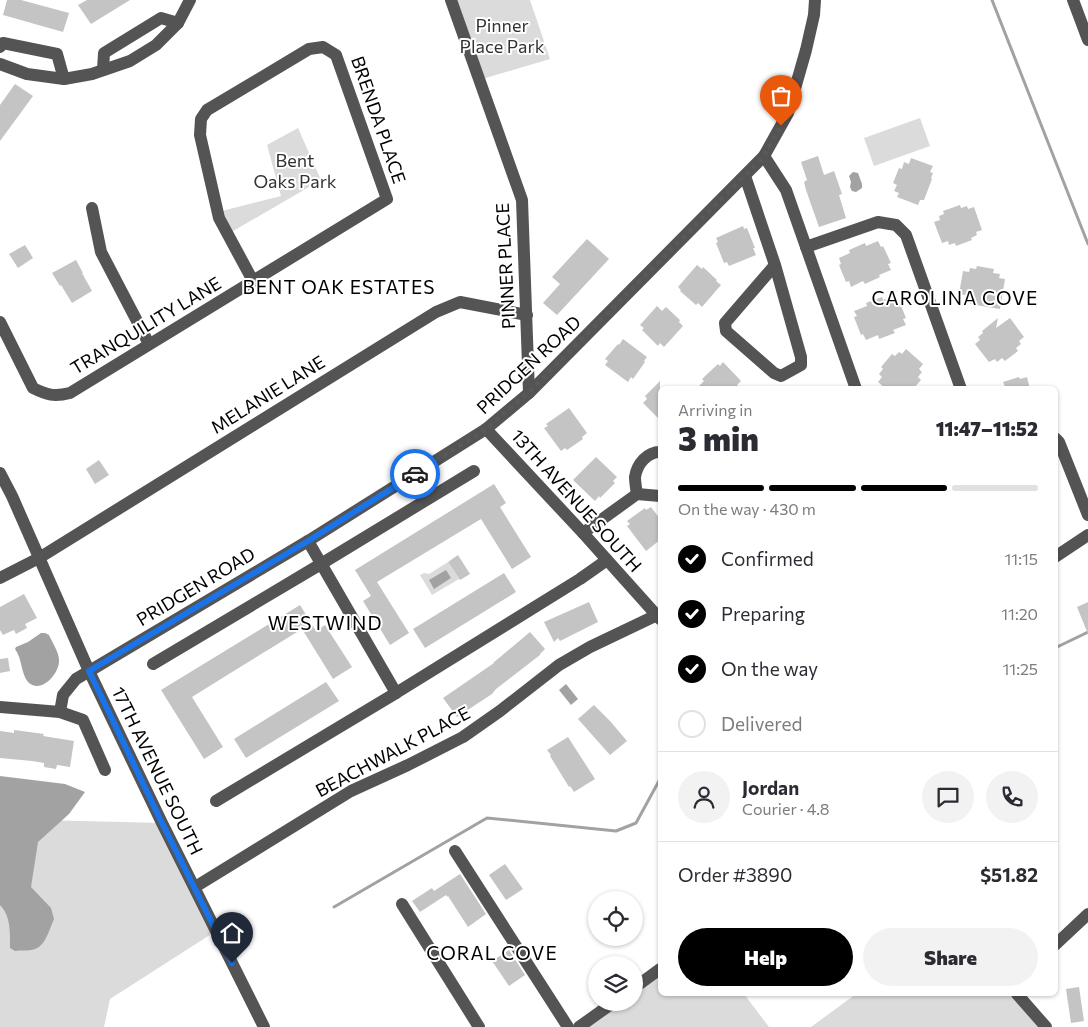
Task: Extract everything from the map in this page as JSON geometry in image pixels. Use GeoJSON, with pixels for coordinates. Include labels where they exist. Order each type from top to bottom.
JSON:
{"type":"FeatureCollection","features":[{"type":"Feature","properties":{"kind":"street"},"geometry":{"type":"LineString","coordinates":[[0,64],[27,74],[64,79],[92,74],[130,60],[156,45],[178,22],[190,0]]}},
{"type":"Feature","properties":{"kind":"street","name":"PINNER PLACE"},"geometry":{"type":"LineString","coordinates":[[451,0],[522,200],[529,392]]}},
{"type":"Feature","properties":{"kind":"street","name":"PRIDGEN ROAD"},"geometry":{"type":"LineString","coordinates":[[60,712],[63,695],[76,679],[308,541],[486,429],[529,392],[764,156],[788,113],[806,50],[815,0]]}},
{"type":"Feature","properties":{"kind":"street"},"geometry":{"type":"LineString","coordinates":[[1073,0],[1088,40]]}},
{"type":"Feature","properties":{"kind":"street"},"geometry":{"type":"LineString","coordinates":[[103,70],[104,53],[161,18],[178,22]]}},
{"type":"Feature","properties":{"kind":"street","name":"BRENDA PLACE"},"geometry":{"type":"LineString","coordinates":[[253,281],[219,218],[200,135],[201,119],[207,110],[309,48],[325,41],[336,54],[387,199]]}},
{"type":"Feature","properties":{"kind":"street"},"geometry":{"type":"LineString","coordinates":[[0,47],[3,43],[57,54],[64,79]]}},
{"type":"Feature","properties":{"kind":"street"},"geometry":{"type":"LineString","coordinates":[[764,156],[786,190],[855,386]]}},
{"type":"Feature","properties":{"kind":"street"},"geometry":{"type":"LineString","coordinates":[[745,176],[775,266],[801,357],[802,365],[781,376],[774,373],[726,331],[725,323],[775,266]]}},
{"type":"Feature","properties":{"kind":"street","name":"TRANQUILITY LANE"},"geometry":{"type":"LineString","coordinates":[[0,322],[33,388],[42,393],[58,396],[70,393],[387,199]]}},
{"type":"Feature","properties":{"kind":"street"},"geometry":{"type":"LineString","coordinates":[[92,208],[101,252],[150,344]]}},
{"type":"Feature","properties":{"kind":"street"},"geometry":{"type":"LineString","coordinates":[[806,247],[878,222],[896,225],[906,235],[960,386]]}},
{"type":"Feature","properties":{"kind":"street","name":"MELANIE LANE"},"geometry":{"type":"LineString","coordinates":[[0,578],[39,558],[436,312],[460,302],[526,315]]}},
{"type":"Feature","properties":{"kind":"street","name":"13TH AVENUE SOUTH"},"geometry":{"type":"LineString","coordinates":[[486,429],[658,617]]}},
{"type":"Feature","properties":{"kind":"street"},"geometry":{"type":"LineString","coordinates":[[1058,440],[1088,515]]}},
{"type":"Feature","properties":{"kind":"street"},"geometry":{"type":"LineString","coordinates":[[636,494],[635,476],[640,464],[649,454],[658,451]]}},
{"type":"Feature","properties":{"kind":"street"},"geometry":{"type":"LineString","coordinates":[[153,664],[474,471]]}},
{"type":"Feature","properties":{"kind":"street","name":"17TH AVENUE SOUTH"},"geometry":{"type":"LineString","coordinates":[[0,473],[12,496],[89,671],[162,823],[264,1027]]}},
{"type":"Feature","properties":{"kind":"street"},"geometry":{"type":"LineString","coordinates":[[583,533],[636,494],[658,496]]}},
{"type":"Feature","properties":{"kind":"street"},"geometry":{"type":"LineString","coordinates":[[1058,555],[1088,535]]}},
{"type":"Feature","properties":{"kind":"street"},"geometry":{"type":"LineString","coordinates":[[308,541],[396,693]]}},
{"type":"Feature","properties":{"kind":"street"},"geometry":{"type":"LineString","coordinates":[[216,801],[396,693],[580,579],[607,560]]}},
{"type":"Feature","properties":{"kind":"street","name":"BEACHWALK PLACE"},"geometry":{"type":"LineString","coordinates":[[195,887],[351,791],[408,765],[462,737],[500,711],[559,665],[590,646],[658,617]]}},
{"type":"Feature","properties":{"kind":"street"},"geometry":{"type":"LineString","coordinates":[[0,707],[60,712],[83,720],[105,770]]}},
{"type":"Feature","properties":{"kind":"street"},"geometry":{"type":"LineString","coordinates":[[455,851],[568,1027]]}},
{"type":"Feature","properties":{"kind":"street"},"geometry":{"type":"LineString","coordinates":[[402,904],[479,1027]]}},
{"type":"Feature","properties":{"kind":"street"},"geometry":{"type":"LineString","coordinates":[[1058,942],[1088,914]]}},
{"type":"Feature","properties":{"kind":"street"},"geometry":{"type":"LineString","coordinates":[[643,981],[658,970]]}},
{"type":"Feature","properties":{"kind":"street"},"geometry":{"type":"LineString","coordinates":[[1019,996],[1046,1027]]}},
{"type":"Feature","properties":{"kind":"street"},"geometry":{"type":"LineString","coordinates":[[580,1027],[602,1011]]}},
{"type":"Feature","properties":{"kind":"green space","name":"Pinner Place Park"},"geometry":{"type":"Polygon","coordinates":[[[454,0],[530,0],[550,59],[479,80],[454,0]]]}},
{"type":"Feature","properties":{"kind":"green space"},"geometry":{"type":"Polygon","coordinates":[[[920,118],[930,146],[874,166],[864,138],[920,118]]]}},
{"type":"Feature","properties":{"kind":"green space","name":"Bent Oaks Park"},"geometry":{"type":"Polygon","coordinates":[[[298,128],[321,180],[228,234],[218,212],[281,196],[267,145],[298,128]]]}},
{"type":"Feature","properties":{"kind":"green space"},"geometry":{"type":"Polygon","coordinates":[[[448,562],[459,579],[432,595],[420,575],[424,573],[429,574],[448,562]]]}},
{"type":"Feature","properties":{"kind":"green space"},"geometry":{"type":"Polygon","coordinates":[[[0,819],[162,823],[216,931],[110,999],[104,1027],[0,1027],[0,819]]]}},
{"type":"Feature","properties":{"kind":"green space"},"geometry":{"type":"Polygon","coordinates":[[[658,969],[658,996],[746,996],[769,1027],[577,1027],[600,1011],[643,1011],[643,980],[658,969]]]}},
{"type":"Feature","properties":{"kind":"green space"},"geometry":{"type":"Polygon","coordinates":[[[853,996],[1017,996],[1045,1027],[811,1027],[853,996]]]}},
{"type":"Feature","properties":{"kind":"shaded area"},"geometry":{"type":"Polygon","coordinates":[[[853,172],[858,173],[862,184],[862,188],[856,192],[852,191],[850,187],[849,176],[853,172]]]}},
{"type":"Feature","properties":{"kind":"shaded area"},"geometry":{"type":"Polygon","coordinates":[[[446,570],[451,578],[434,589],[429,580],[446,570]]]}},
{"type":"Feature","properties":{"kind":"shaded area"},"geometry":{"type":"Polygon","coordinates":[[[41,633],[49,635],[57,650],[59,660],[56,671],[49,681],[38,686],[33,685],[26,679],[15,649],[41,633]]]}},
{"type":"Feature","properties":{"kind":"shaded area"},"geometry":{"type":"Polygon","coordinates":[[[566,684],[578,699],[571,705],[559,690],[566,684]]]}},
{"type":"Feature","properties":{"kind":"shaded area"},"geometry":{"type":"Polygon","coordinates":[[[0,776],[65,784],[85,792],[69,814],[38,842],[31,887],[51,908],[54,919],[43,943],[36,949],[31,950],[15,951],[10,948],[8,919],[0,905],[0,776]]]}},
{"type":"Feature","properties":{"kind":"building"},"geometry":{"type":"Polygon","coordinates":[[[7,0],[21,0],[69,13],[63,32],[3,15],[7,0]]]}},
{"type":"Feature","properties":{"kind":"building"},"geometry":{"type":"Polygon","coordinates":[[[87,0],[130,0],[91,24],[78,5],[87,0]]]}},
{"type":"Feature","properties":{"kind":"building"},"geometry":{"type":"Polygon","coordinates":[[[15,84],[33,96],[0,141],[0,105],[15,84]]]}},
{"type":"Feature","properties":{"kind":"building"},"geometry":{"type":"Polygon","coordinates":[[[818,156],[824,175],[834,171],[842,194],[839,195],[846,218],[819,227],[806,190],[804,182],[807,180],[801,162],[818,156]]]}},
{"type":"Feature","properties":{"kind":"building"},"geometry":{"type":"Polygon","coordinates":[[[911,158],[933,166],[930,172],[933,173],[932,179],[924,200],[920,200],[918,205],[897,197],[899,193],[894,191],[897,185],[893,183],[899,168],[902,169],[904,162],[909,164],[911,158]]]}},
{"type":"Feature","properties":{"kind":"building"},"geometry":{"type":"Polygon","coordinates":[[[960,205],[961,208],[967,206],[968,209],[974,207],[982,230],[976,232],[977,235],[971,238],[972,240],[956,246],[955,243],[949,245],[948,241],[942,243],[934,222],[940,220],[939,216],[944,214],[943,211],[960,205]]]}},
{"type":"Feature","properties":{"kind":"building"},"geometry":{"type":"Polygon","coordinates":[[[743,226],[744,229],[747,228],[756,255],[729,266],[727,262],[724,263],[716,243],[718,242],[716,238],[743,226]]]}},
{"type":"Feature","properties":{"kind":"building"},"geometry":{"type":"Polygon","coordinates":[[[587,239],[609,259],[557,315],[543,303],[560,284],[552,277],[587,239]]]}},
{"type":"Feature","properties":{"kind":"building"},"geometry":{"type":"Polygon","coordinates":[[[878,241],[881,247],[883,246],[891,263],[888,264],[891,270],[865,284],[863,281],[851,287],[849,281],[846,282],[839,265],[841,264],[839,258],[850,253],[849,250],[865,243],[866,246],[878,241]]]}},
{"type":"Feature","properties":{"kind":"building"},"geometry":{"type":"Polygon","coordinates":[[[25,245],[33,258],[18,268],[9,254],[25,245]]]}},
{"type":"Feature","properties":{"kind":"building"},"geometry":{"type":"Polygon","coordinates":[[[76,260],[92,291],[72,303],[52,273],[76,260]]]}},
{"type":"Feature","properties":{"kind":"building"},"geometry":{"type":"Polygon","coordinates":[[[697,265],[702,269],[703,267],[721,285],[702,307],[698,303],[696,305],[678,287],[697,265]]]}},
{"type":"Feature","properties":{"kind":"building"},"geometry":{"type":"Polygon","coordinates":[[[977,266],[994,269],[993,273],[1000,274],[999,278],[1005,279],[1000,309],[970,304],[971,300],[964,299],[965,295],[959,294],[963,271],[969,272],[970,268],[976,269],[977,266]]]}},
{"type":"Feature","properties":{"kind":"building"},"geometry":{"type":"Polygon","coordinates":[[[895,295],[906,318],[903,319],[906,325],[893,330],[895,333],[879,339],[878,335],[866,340],[863,334],[861,335],[854,317],[857,316],[854,311],[867,306],[866,303],[882,297],[883,300],[895,295]]]}},
{"type":"Feature","properties":{"kind":"building"},"geometry":{"type":"Polygon","coordinates":[[[657,306],[662,311],[666,307],[680,320],[679,322],[683,326],[664,347],[660,343],[658,346],[642,330],[644,328],[640,325],[657,306]]]}},
{"type":"Feature","properties":{"kind":"building"},"geometry":{"type":"Polygon","coordinates":[[[998,318],[996,328],[1010,318],[1024,337],[1019,341],[1021,344],[1016,348],[1018,351],[1005,361],[1002,358],[997,362],[995,359],[989,362],[975,344],[980,340],[978,337],[983,333],[982,331],[998,318]]]}},
{"type":"Feature","properties":{"kind":"building"},"geometry":{"type":"Polygon","coordinates":[[[623,339],[647,357],[633,379],[631,377],[628,382],[605,365],[608,361],[605,359],[623,339]]]}},
{"type":"Feature","properties":{"kind":"building"},"geometry":{"type":"Polygon","coordinates":[[[906,349],[923,364],[919,369],[922,372],[918,377],[921,380],[916,386],[883,386],[878,382],[882,377],[879,374],[883,369],[881,367],[892,354],[895,356],[899,352],[902,354],[906,349]]]}},
{"type":"Feature","properties":{"kind":"building"},"geometry":{"type":"Polygon","coordinates":[[[723,362],[741,381],[738,386],[699,386],[704,381],[702,379],[718,364],[720,366],[723,362]]]}},
{"type":"Feature","properties":{"kind":"building"},"geometry":{"type":"Polygon","coordinates":[[[1019,377],[1020,379],[1027,377],[1029,386],[1005,386],[1003,382],[1019,377]]]}},
{"type":"Feature","properties":{"kind":"building"},"geometry":{"type":"Polygon","coordinates":[[[660,381],[660,386],[658,386],[658,418],[643,403],[647,399],[645,396],[660,381]]]}},
{"type":"Feature","properties":{"kind":"building"},"geometry":{"type":"Polygon","coordinates":[[[569,408],[587,433],[582,437],[583,439],[567,450],[565,448],[561,451],[544,428],[548,426],[546,424],[569,408]]]}},
{"type":"Feature","properties":{"kind":"building"},"geometry":{"type":"Polygon","coordinates":[[[596,457],[617,477],[613,481],[615,483],[595,501],[573,480],[596,457]]]}},
{"type":"Feature","properties":{"kind":"building"},"geometry":{"type":"Polygon","coordinates":[[[99,460],[109,475],[95,484],[86,469],[99,460]]]}},
{"type":"Feature","properties":{"kind":"building"},"geometry":{"type":"Polygon","coordinates":[[[494,484],[506,503],[500,507],[531,557],[512,569],[481,519],[377,582],[409,633],[390,645],[363,601],[371,596],[355,570],[494,484]]]}},
{"type":"Feature","properties":{"kind":"building"},"geometry":{"type":"Polygon","coordinates":[[[651,507],[658,516],[658,542],[646,551],[627,526],[630,524],[627,521],[645,508],[646,510],[651,507]]]}},
{"type":"Feature","properties":{"kind":"building"},"geometry":{"type":"Polygon","coordinates":[[[458,555],[470,574],[460,580],[448,562],[458,555]]]}},
{"type":"Feature","properties":{"kind":"building"},"geometry":{"type":"Polygon","coordinates":[[[504,573],[516,592],[425,648],[413,629],[504,573]]]}},
{"type":"Feature","properties":{"kind":"building"},"geometry":{"type":"Polygon","coordinates":[[[24,594],[37,618],[25,624],[27,628],[16,634],[14,630],[3,635],[0,630],[0,607],[24,594]]]}},
{"type":"Feature","properties":{"kind":"building"},"geometry":{"type":"Polygon","coordinates":[[[589,602],[598,622],[560,641],[558,638],[554,642],[544,622],[589,602]]]}},
{"type":"Feature","properties":{"kind":"building"},"geometry":{"type":"Polygon","coordinates":[[[1088,602],[1088,634],[1077,607],[1088,602]]]}},
{"type":"Feature","properties":{"kind":"building"},"geometry":{"type":"Polygon","coordinates":[[[300,605],[316,631],[325,625],[352,667],[333,679],[302,629],[216,682],[192,697],[223,747],[204,759],[161,690],[300,605]]]}},
{"type":"Feature","properties":{"kind":"building"},"geometry":{"type":"Polygon","coordinates":[[[530,632],[545,649],[540,655],[492,694],[457,717],[443,698],[494,663],[530,632]]]}},
{"type":"Feature","properties":{"kind":"building"},"geometry":{"type":"Polygon","coordinates":[[[8,658],[10,671],[0,673],[0,659],[8,658]]]}},
{"type":"Feature","properties":{"kind":"building"},"geometry":{"type":"Polygon","coordinates":[[[326,682],[339,701],[246,758],[234,739],[326,682]]]}},
{"type":"Feature","properties":{"kind":"building"},"geometry":{"type":"Polygon","coordinates":[[[594,705],[627,741],[610,755],[578,719],[594,705]]]}},
{"type":"Feature","properties":{"kind":"building"},"geometry":{"type":"Polygon","coordinates":[[[14,730],[74,741],[70,767],[57,765],[56,769],[44,767],[44,763],[0,758],[0,731],[14,733],[14,730]]]}},
{"type":"Feature","properties":{"kind":"building"},"geometry":{"type":"Polygon","coordinates":[[[568,737],[595,779],[574,792],[569,787],[547,750],[568,737]]]}},
{"type":"Feature","properties":{"kind":"building"},"geometry":{"type":"Polygon","coordinates":[[[505,864],[523,889],[506,900],[489,875],[505,864]]]}},
{"type":"Feature","properties":{"kind":"building"},"geometry":{"type":"Polygon","coordinates":[[[460,874],[486,914],[468,927],[446,895],[420,912],[412,901],[432,888],[434,891],[460,874]]]}},
{"type":"Feature","properties":{"kind":"building"},"geometry":{"type":"Polygon","coordinates":[[[509,950],[525,975],[509,986],[492,961],[509,950]]]}},
{"type":"Feature","properties":{"kind":"building"},"geometry":{"type":"Polygon","coordinates":[[[1079,987],[1084,1021],[1071,1023],[1066,989],[1079,987]]]}},
{"type":"Feature","properties":{"kind":"waterway"},"geometry":{"type":"LineString","coordinates":[[992,0],[1088,244]]}},
{"type":"Feature","properties":{"kind":"waterway"},"geometry":{"type":"LineString","coordinates":[[1058,647],[1088,632]]}},
{"type":"Feature","properties":{"kind":"waterway"},"geometry":{"type":"LineString","coordinates":[[334,907],[487,818],[616,831],[636,823],[658,783]]}},
{"type":"Feature","properties":{"kind":"way so far"},"geometry":{"type":"LineString","coordinates":[[415,474],[486,429],[529,392],[764,156],[781,126]]}},
{"type":"Feature","properties":{"kind":"district","name":"BENT OAK ESTATES"},"geometry":{"type":"Point","coordinates":[339,287]}},
{"type":"Feature","properties":{"kind":"district","name":"CAROLINA COVE"},"geometry":{"type":"Point","coordinates":[955,298]}},
{"type":"Feature","properties":{"kind":"district","name":"WESTWIND"},"geometry":{"type":"Point","coordinates":[325,623]}},
{"type":"Feature","properties":{"kind":"district","name":"CORAL COVE"},"geometry":{"type":"Point","coordinates":[492,953]}},
{"type":"Feature","properties":{"kind":"route"},"geometry":{"type":"LineString","coordinates":[[232,963],[89,671],[308,541],[415,474]]}}]}
